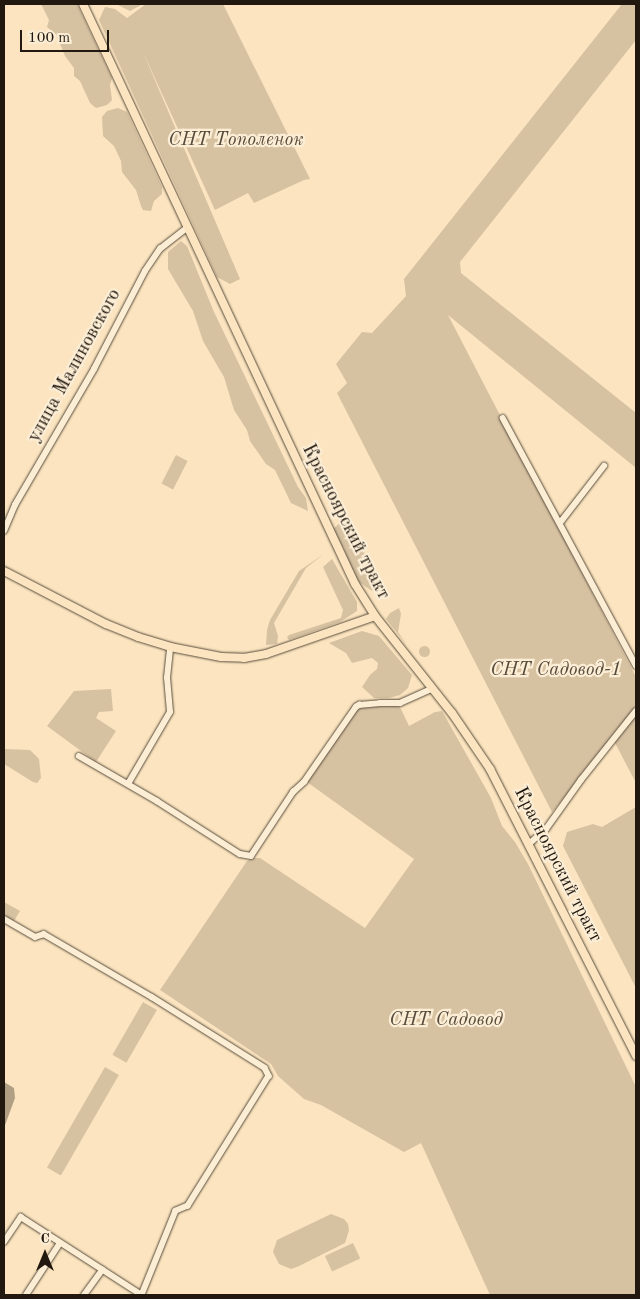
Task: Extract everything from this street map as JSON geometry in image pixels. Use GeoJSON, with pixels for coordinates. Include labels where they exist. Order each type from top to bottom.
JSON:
{"type":"FeatureCollection","features":[{"type":"Feature","properties":{"kind":"main road","name":"Красноярский тракт"},"geometry":{"type":"LineString","coordinates":[[83,4],[354,584],[375,616],[479,751],[530,843],[636,1056]]}},
{"type":"Feature","properties":{"kind":"main road"},"geometry":{"type":"LineString","coordinates":[[4,571],[106,624],[170,647],[221,657],[244,658],[287,648],[375,616]]}},
{"type":"Feature","properties":{"kind":"street","name":"улица Малиновского"},"geometry":{"type":"LineString","coordinates":[[4,531],[14,504],[94,369],[145,271],[160,249],[187,228]]}},
{"type":"Feature","properties":{"kind":"street"},"geometry":{"type":"LineString","coordinates":[[504,418],[636,665]]}},
{"type":"Feature","properties":{"kind":"street"},"geometry":{"type":"LineString","coordinates":[[560,523],[604,466]]}},
{"type":"Feature","properties":{"kind":"street"},"geometry":{"type":"LineString","coordinates":[[128,784],[170,712],[167,678],[170,647]]}},
{"type":"Feature","properties":{"kind":"street"},"geometry":{"type":"LineString","coordinates":[[79,756],[128,784],[240,854],[251,856],[293,792],[304,782],[356,707],[380,703],[400,703],[432,689]]}},
{"type":"Feature","properties":{"kind":"street"},"geometry":{"type":"LineString","coordinates":[[530,843],[546,829],[581,780],[636,711]]}},
{"type":"Feature","properties":{"kind":"street"},"geometry":{"type":"LineString","coordinates":[[4,919],[35,937],[44,934],[152,997],[264,1067],[269,1076],[188,1206],[176,1211],[142,1295],[21,1217],[4,1242]]}},
{"type":"Feature","properties":{"kind":"street"},"geometry":{"type":"LineString","coordinates":[[26,1295],[60,1243]]}},
{"type":"Feature","properties":{"kind":"street"},"geometry":{"type":"LineString","coordinates":[[84,1295],[102,1270]]}},
{"type":"Feature","properties":{"kind":"green space"},"geometry":{"type":"Polygon","coordinates":[[[41,4],[77,4],[112,78],[110,85],[112,100],[107,105],[96,108],[90,103],[80,81],[74,76],[74,68],[65,56],[56,34],[47,27],[49,20],[41,4]]]}},
{"type":"Feature","properties":{"kind":"green space"},"geometry":{"type":"Polygon","coordinates":[[[116,4],[143,4],[130,11],[116,4]]]}},
{"type":"Feature","properties":{"kind":"green space","name":"СНТ Тополенок"},"geometry":{"type":"Polygon","coordinates":[[[146,4],[223,4],[310,179],[254,203],[248,193],[215,210],[142,50],[240,279],[230,284],[217,277],[99,20],[105,7],[115,9],[127,18],[146,4]]]}},
{"type":"Feature","properties":{"kind":"green space","name":"СНТ Садовод-1"},"geometry":{"type":"Polygon","coordinates":[[[622,4],[636,4],[636,40],[460,262],[461,273],[636,413],[636,468],[448,315],[636,677],[636,783],[613,739],[552,812],[337,393],[347,383],[336,364],[362,332],[372,333],[406,296],[404,279],[622,4]]]}},
{"type":"Feature","properties":{"kind":"green space"},"geometry":{"type":"Polygon","coordinates":[[[118,108],[127,112],[162,187],[162,194],[154,201],[151,211],[143,210],[136,190],[122,172],[121,161],[114,146],[103,136],[102,117],[107,111],[118,108]]]}},
{"type":"Feature","properties":{"kind":"green space"},"geometry":{"type":"Polygon","coordinates":[[[181,241],[187,246],[214,312],[298,487],[306,498],[308,511],[291,503],[275,470],[266,464],[250,441],[247,430],[234,410],[224,377],[203,341],[193,311],[168,269],[168,252],[181,241]]]}},
{"type":"Feature","properties":{"kind":"green space"},"geometry":{"type":"Polygon","coordinates":[[[176,455],[188,461],[173,489],[161,484],[176,455]]]}},
{"type":"Feature","properties":{"kind":"green space"},"geometry":{"type":"Polygon","coordinates":[[[341,522],[347,524],[360,543],[376,586],[372,591],[356,580],[349,566],[344,549],[333,529],[341,522]]]}},
{"type":"Feature","properties":{"kind":"green space"},"geometry":{"type":"Polygon","coordinates":[[[324,554],[306,568],[274,623],[278,636],[277,644],[266,645],[270,620],[299,571],[324,554]]]}},
{"type":"Feature","properties":{"kind":"green space"},"geometry":{"type":"Polygon","coordinates":[[[332,559],[357,602],[357,611],[340,622],[289,640],[287,637],[289,635],[341,618],[343,610],[323,567],[332,559]]]}},
{"type":"Feature","properties":{"kind":"green space"},"geometry":{"type":"Polygon","coordinates":[[[399,608],[401,614],[398,632],[407,645],[386,619],[390,613],[399,608]]]}},
{"type":"Feature","properties":{"kind":"green space"},"geometry":{"type":"Polygon","coordinates":[[[362,631],[379,636],[412,675],[408,688],[400,695],[389,698],[374,698],[362,687],[370,675],[377,669],[378,663],[372,658],[352,663],[346,653],[329,643],[362,631]]]}},
{"type":"Feature","properties":{"kind":"green space"},"geometry":{"type":"Polygon","coordinates":[[[424,645],[430,651],[424,657],[418,651],[424,645]]]}},
{"type":"Feature","properties":{"kind":"green space"},"geometry":{"type":"Polygon","coordinates":[[[111,689],[113,711],[99,712],[96,718],[116,731],[96,762],[47,726],[74,691],[111,689]]]}},
{"type":"Feature","properties":{"kind":"green space","name":"СНТ Садовод"},"geometry":{"type":"Polygon","coordinates":[[[374,705],[394,705],[400,707],[409,726],[435,712],[442,711],[491,798],[502,826],[515,842],[528,864],[636,1087],[636,1295],[490,1295],[421,1143],[404,1152],[321,1105],[304,1099],[278,1076],[271,1064],[160,990],[247,861],[252,858],[260,858],[365,928],[414,859],[307,782],[358,708],[374,705]]]}},
{"type":"Feature","properties":{"kind":"green space"},"geometry":{"type":"Polygon","coordinates":[[[4,749],[30,750],[39,759],[41,778],[37,783],[4,764],[4,749]]]}},
{"type":"Feature","properties":{"kind":"green space"},"geometry":{"type":"Polygon","coordinates":[[[636,807],[636,988],[563,846],[567,832],[593,824],[602,827],[636,807]]]}},
{"type":"Feature","properties":{"kind":"green space"},"geometry":{"type":"Polygon","coordinates":[[[4,902],[20,911],[14,921],[4,915],[4,902]]]}},
{"type":"Feature","properties":{"kind":"green space"},"geometry":{"type":"Polygon","coordinates":[[[143,1002],[157,1010],[126,1063],[113,1055],[143,1002]]]}},
{"type":"Feature","properties":{"kind":"green space"},"geometry":{"type":"Polygon","coordinates":[[[105,1067],[119,1075],[61,1175],[47,1167],[105,1067]]]}},
{"type":"Feature","properties":{"kind":"green space"},"geometry":{"type":"Polygon","coordinates":[[[331,1214],[344,1219],[348,1224],[349,1230],[345,1243],[291,1269],[279,1264],[273,1252],[277,1240],[331,1214]]]}},
{"type":"Feature","properties":{"kind":"green space"},"geometry":{"type":"Polygon","coordinates":[[[353,1243],[360,1258],[332,1272],[325,1256],[353,1243]]]}},
{"type":"Feature","properties":{"kind":"shaded area"},"geometry":{"type":"Polygon","coordinates":[[[4,1082],[14,1088],[15,1098],[4,1128],[4,1082]]]}}]}
